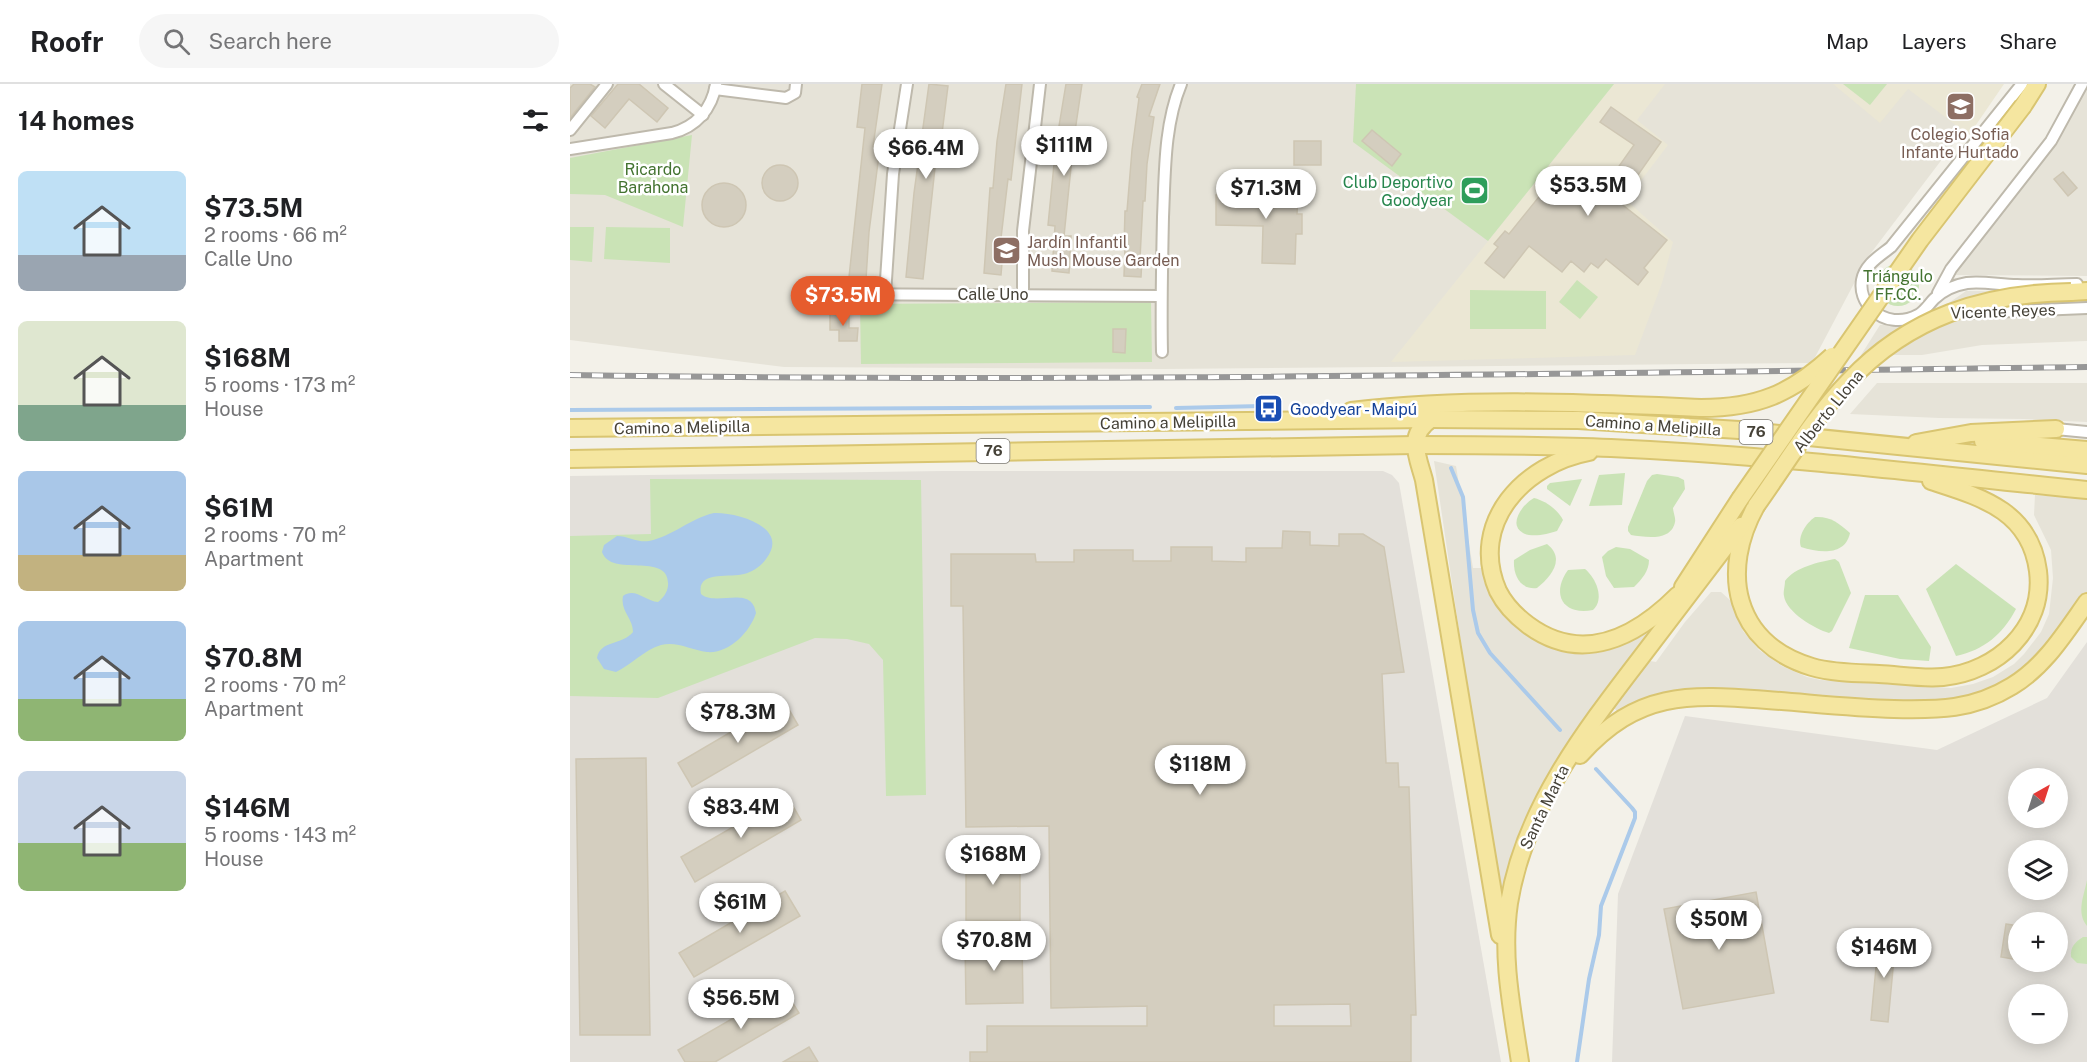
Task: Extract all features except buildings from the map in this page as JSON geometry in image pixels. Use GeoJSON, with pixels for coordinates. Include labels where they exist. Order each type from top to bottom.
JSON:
{"type":"FeatureCollection","features":[{"type":"Feature","properties":{"kind":"main road"},"geometry":{"type":"LineString","coordinates":[[1309,420],[1344,412],[1441,403],[1586,403],[1701,408],[1745,405],[1777,394],[1815,371],[1860,327],[1935,219],[1981,163],[2037,84]]}},
{"type":"Feature","properties":{"kind":"main road","name":"Alberto Llona"},"geometry":{"type":"LineString","coordinates":[[1756,506],[1835,396],[1870,360],[1907,334],[1943,315],[1985,301],[2032,293],[2087,291]]}},
{"type":"Feature","properties":{"kind":"main road","name":"Santa Marta"},"geometry":{"type":"LineString","coordinates":[[1648,648],[1678,595],[1740,499],[1860,327]]}},
{"type":"Feature","properties":{"kind":"main road"},"geometry":{"type":"LineString","coordinates":[[1431,419],[1419,430],[1415,445],[1424,480],[1506,972]]}},
{"type":"Feature","properties":{"kind":"main road","name":"Camino a Melipilla"},"geometry":{"type":"LineString","coordinates":[[570,428],[1431,419],[1617,421],[1739,430],[2087,465]]}},
{"type":"Feature","properties":{"kind":"main road"},"geometry":{"type":"LineString","coordinates":[[1894,446],[1971,433],[2056,429]]}},
{"type":"Feature","properties":{"kind":"main road"},"geometry":{"type":"LineString","coordinates":[[1931,440],[1971,440],[2087,450]]}},
{"type":"Feature","properties":{"kind":"main road","name":"Camino a Melipilla"},"geometry":{"type":"LineString","coordinates":[[570,459],[1415,445],[1613,448],[1895,470],[2087,490]]}},
{"type":"Feature","properties":{"kind":"main road"},"geometry":{"type":"LineString","coordinates":[[1613,448],[1559,461],[1536,473],[1510,496],[1498,517],[1492,538],[1491,566],[1498,589],[1511,610],[1536,630],[1561,641],[1577,644],[1602,643],[1624,635],[1656,615],[1678,595]]}},
{"type":"Feature","properties":{"kind":"main road"},"geometry":{"type":"LineString","coordinates":[[1756,506],[1744,530],[1738,549],[1737,589],[1743,610],[1749,620],[1775,648],[1802,663],[1833,671],[1943,677],[1985,666],[2012,647],[2032,615],[2037,598],[2038,574],[2029,540],[2013,520],[1988,501],[1895,470]]}},
{"type":"Feature","properties":{"kind":"main road","name":"Santa Marta"},"geometry":{"type":"LineString","coordinates":[[1520,1062],[1506,972],[1507,921],[1515,874],[1527,837],[1568,758],[1600,712],[1756,506]]}},
{"type":"Feature","properties":{"kind":"main road"},"geometry":{"type":"LineString","coordinates":[[1550,790],[1583,751],[1612,725],[1631,713],[1671,699],[1709,696],[1919,710],[1968,706],[2002,691],[2035,669],[2056,646],[2087,602]]}},
{"type":"Feature","properties":{"kind":"street"},"geometry":{"type":"LineString","coordinates":[[570,130],[607,84]]}},
{"type":"Feature","properties":{"kind":"street"},"geometry":{"type":"LineString","coordinates":[[664,84],[703,115]]}},
{"type":"Feature","properties":{"kind":"street"},"geometry":{"type":"LineString","coordinates":[[570,149],[672,133],[692,125],[711,103],[715,87],[786,98],[795,93],[796,84]]}},
{"type":"Feature","properties":{"kind":"street"},"geometry":{"type":"LineString","coordinates":[[885,295],[893,174],[907,84]]}},
{"type":"Feature","properties":{"kind":"street"},"geometry":{"type":"LineString","coordinates":[[1023,294],[1023,231],[1040,84]]}},
{"type":"Feature","properties":{"kind":"street"},"geometry":{"type":"LineString","coordinates":[[1162,352],[1161,296],[1165,172],[1169,133],[1181,84]]}},
{"type":"Feature","properties":{"kind":"street","name":"Vicente Reyes"},"geometry":{"type":"LineString","coordinates":[[2022,84],[1891,247],[1876,258],[1866,270],[1862,282],[1864,299],[1873,311],[1891,320],[1903,320],[1919,315],[2087,308]]}},
{"type":"Feature","properties":{"kind":"street"},"geometry":{"type":"LineString","coordinates":[[1932,302],[1951,268],[2050,141],[2082,84]]}},
{"type":"Feature","properties":{"kind":"street"},"geometry":{"type":"LineString","coordinates":[[1919,315],[1948,289],[1970,283],[2023,285],[2087,283]]}},
{"type":"Feature","properties":{"kind":"street","name":"Calle Uno"},"geometry":{"type":"LineString","coordinates":[[826,294],[1161,296]]}},
{"type":"Feature","properties":{"kind":"street"},"geometry":{"type":"LineString","coordinates":[[2056,429],[2087,432]]}},
{"type":"Feature","properties":{"kind":"shaded area"},"geometry":{"type":"Polygon","coordinates":[[[570,84],[1999,84],[1868,257],[1812,363],[1163,369],[784,367],[570,340],[570,84]]]}},
{"type":"Feature","properties":{"kind":"shaded area"},"geometry":{"type":"Polygon","coordinates":[[[1614,84],[1665,84],[1637,120],[1668,145],[1626,200],[1673,242],[1662,283],[1635,355],[1391,362],[1614,84]]]}},
{"type":"Feature","properties":{"kind":"shaded area","name":"Colegio Sofia Infante Hurtado"},"geometry":{"type":"Polygon","coordinates":[[[1833,84],[2004,84],[1969,135],[1908,89],[1880,123],[1833,84]]]}},
{"type":"Feature","properties":{"kind":"shaded area"},"geometry":{"type":"Polygon","coordinates":[[[2087,89],[2087,276],[1953,275],[2000,214],[2087,89]]]}},
{"type":"Feature","properties":{"kind":"shaded area"},"geometry":{"type":"Polygon","coordinates":[[[1966,291],[2087,292],[2087,341],[1982,345],[1922,355],[1861,355],[1880,325],[1919,321],[1966,291]]]}},
{"type":"Feature","properties":{"kind":"shaded area"},"geometry":{"type":"Polygon","coordinates":[[[1877,383],[2087,383],[2087,422],[1850,414],[1877,383]]]}},
{"type":"Feature","properties":{"kind":"shaded area"},"geometry":{"type":"Polygon","coordinates":[[[1434,461],[1456,466],[1473,568],[1485,568],[1508,618],[1529,635],[1562,650],[1587,652],[1626,644],[1648,633],[1552,770],[1537,796],[1512,855],[1505,886],[1497,887],[1434,461]]]}},
{"type":"Feature","properties":{"kind":"shaded area"},"geometry":{"type":"Polygon","coordinates":[[[943,471],[1383,471],[1392,475],[1399,483],[1501,1062],[570,1062],[570,476],[943,471]]]}},
{"type":"Feature","properties":{"kind":"shaded area"},"geometry":{"type":"Polygon","coordinates":[[[2035,495],[2087,499],[2087,594],[2033,664],[1981,695],[1936,704],[1718,691],[1620,714],[1614,708],[1650,661],[1656,662],[1685,622],[1711,592],[1721,592],[1731,601],[1743,631],[1759,650],[1782,666],[1807,677],[1821,680],[1951,688],[1993,677],[2014,664],[2024,654],[2041,632],[2049,614],[2053,578],[2051,550],[2034,515],[2035,495]]]}},
{"type":"Feature","properties":{"kind":"shaded area"},"geometry":{"type":"Polygon","coordinates":[[[2087,642],[2087,1062],[1612,1062],[1618,894],[1685,716],[1937,750],[2047,698],[2087,642]]]}},
{"type":"Feature","properties":{"kind":"green space","name":"Club Deportivo Goodyear"},"geometry":{"type":"Polygon","coordinates":[[[1356,84],[1614,84],[1488,241],[1353,142],[1356,84]]]}},
{"type":"Feature","properties":{"kind":"green space"},"geometry":{"type":"Polygon","coordinates":[[[1843,84],[1887,84],[1870,105],[1843,84]]]}},
{"type":"Feature","properties":{"kind":"green space","name":"Ricardo Barahona"},"geometry":{"type":"Polygon","coordinates":[[[692,135],[683,227],[605,195],[570,194],[570,158],[692,135]]]}},
{"type":"Feature","properties":{"kind":"green space"},"geometry":{"type":"Polygon","coordinates":[[[570,227],[594,227],[592,262],[570,260],[570,227]]]}},
{"type":"Feature","properties":{"kind":"green space"},"geometry":{"type":"Polygon","coordinates":[[[606,227],[670,228],[670,263],[604,259],[606,227]]]}},
{"type":"Feature","properties":{"kind":"green space","name":"Triángulo FF.CC."},"geometry":{"type":"Polygon","coordinates":[[[1898,264],[1913,270],[1919,285],[1913,300],[1898,306],[1883,300],[1877,285],[1883,270],[1898,264]]]}},
{"type":"Feature","properties":{"kind":"green space"},"geometry":{"type":"Polygon","coordinates":[[[1577,280],[1598,297],[1580,319],[1559,302],[1577,280]]]}},
{"type":"Feature","properties":{"kind":"green space"},"geometry":{"type":"Polygon","coordinates":[[[1470,290],[1546,291],[1546,329],[1470,329],[1470,290]]]}},
{"type":"Feature","properties":{"kind":"green space"},"geometry":{"type":"Polygon","coordinates":[[[1151,302],[1152,362],[861,364],[860,304],[1151,302]]]}},
{"type":"Feature","properties":{"kind":"green space"},"geometry":{"type":"Polygon","coordinates":[[[1625,473],[1622,505],[1589,506],[1599,475],[1625,473]]]}},
{"type":"Feature","properties":{"kind":"green space"},"geometry":{"type":"Polygon","coordinates":[[[1652,475],[1684,480],[1685,489],[1673,508],[1675,520],[1673,528],[1668,533],[1657,537],[1631,535],[1628,527],[1647,481],[1652,475]]]}},
{"type":"Feature","properties":{"kind":"green space"},"geometry":{"type":"Polygon","coordinates":[[[650,479],[921,480],[926,795],[886,796],[883,660],[869,644],[847,639],[815,638],[658,698],[570,696],[570,536],[651,534],[650,479]]]}},
{"type":"Feature","properties":{"kind":"green space"},"geometry":{"type":"Polygon","coordinates":[[[1582,479],[1570,506],[1547,489],[1550,483],[1582,479]]]}},
{"type":"Feature","properties":{"kind":"green space"},"geometry":{"type":"Polygon","coordinates":[[[1534,498],[1555,509],[1561,516],[1563,520],[1557,531],[1531,535],[1518,529],[1519,514],[1534,498]]]}},
{"type":"Feature","properties":{"kind":"green space"},"geometry":{"type":"Polygon","coordinates":[[[1815,517],[1834,521],[1850,533],[1843,546],[1831,551],[1816,551],[1801,547],[1800,539],[1803,530],[1815,517]]]}},
{"type":"Feature","properties":{"kind":"green space"},"geometry":{"type":"Polygon","coordinates":[[[1547,544],[1555,556],[1554,568],[1537,588],[1526,587],[1516,576],[1514,560],[1530,550],[1547,544]]]}},
{"type":"Feature","properties":{"kind":"green space"},"geometry":{"type":"Polygon","coordinates":[[[1616,547],[1630,549],[1649,560],[1648,568],[1634,587],[1614,588],[1606,576],[1602,557],[1616,547]]]}},
{"type":"Feature","properties":{"kind":"green space"},"geometry":{"type":"Polygon","coordinates":[[[1835,559],[1839,562],[1851,593],[1829,633],[1816,628],[1795,614],[1786,602],[1784,591],[1785,581],[1795,572],[1835,559]]]}},
{"type":"Feature","properties":{"kind":"green space"},"geometry":{"type":"Polygon","coordinates":[[[1956,564],[2016,609],[1992,640],[1975,650],[1956,656],[1926,589],[1956,564]]]}},
{"type":"Feature","properties":{"kind":"green space"},"geometry":{"type":"Polygon","coordinates":[[[1585,569],[1593,578],[1598,589],[1597,605],[1593,610],[1574,610],[1562,601],[1560,587],[1568,570],[1585,569]]]}},
{"type":"Feature","properties":{"kind":"green space"},"geometry":{"type":"Polygon","coordinates":[[[1865,595],[1898,595],[1931,647],[1929,661],[1900,659],[1849,648],[1865,595]]]}},
{"type":"Feature","properties":{"kind":"green space"},"geometry":{"type":"Polygon","coordinates":[[[2087,880],[2087,926],[2081,910],[2087,880]]]}},
{"type":"Feature","properties":{"kind":"green space"},"geometry":{"type":"Polygon","coordinates":[[[2083,937],[2087,937],[2087,964],[2077,963],[2071,957],[2074,945],[2083,937]]]}},
{"type":"Feature","properties":{"kind":"water"},"geometry":{"type":"Polygon","coordinates":[[[714,513],[747,519],[766,530],[772,538],[772,548],[766,559],[751,572],[709,578],[701,586],[701,594],[708,597],[741,598],[753,604],[756,613],[749,627],[731,646],[715,652],[667,644],[649,650],[616,672],[604,669],[597,658],[602,648],[624,639],[633,632],[623,606],[623,596],[632,593],[658,602],[667,591],[668,586],[666,575],[660,569],[617,564],[608,560],[602,552],[604,545],[617,536],[645,541],[658,539],[714,513]]]}},
{"type":"Feature","properties":{"kind":"waterway"},"geometry":{"type":"LineString","coordinates":[[1176,408],[1262,406]]}},
{"type":"Feature","properties":{"kind":"waterway"},"geometry":{"type":"LineString","coordinates":[[570,410],[1150,407]]}},
{"type":"Feature","properties":{"kind":"waterway"},"geometry":{"type":"LineString","coordinates":[[1451,468],[1463,497],[1473,610],[1478,633],[1490,653],[1560,730]]}},
{"type":"Feature","properties":{"kind":"waterway"},"geometry":{"type":"LineString","coordinates":[[1577,1062],[1589,979],[1599,935],[1601,906],[1635,818],[1632,808],[1596,769]]}},
{"type":"Feature","properties":{"kind":"railway"},"geometry":{"type":"LineString","coordinates":[[570,375],[1139,378],[2087,367]]}},
{"type":"Feature","properties":{"kind":"place","name":"Colegio Sofia Infante Hurtado"},"geometry":{"type":"Point","coordinates":[1960,106]}},
{"type":"Feature","properties":{"kind":"place","name":"Club Deportivo Goodyear"},"geometry":{"type":"Point","coordinates":[1474,191]}},
{"type":"Feature","properties":{"kind":"place","name":"Jardín Infantil Mush Mouse Garden"},"geometry":{"type":"Point","coordinates":[1006,251]}},
{"type":"Feature","properties":{"kind":"place","name":"Goodyear - Maipú"},"geometry":{"type":"Point","coordinates":[1269,409]}}]}
